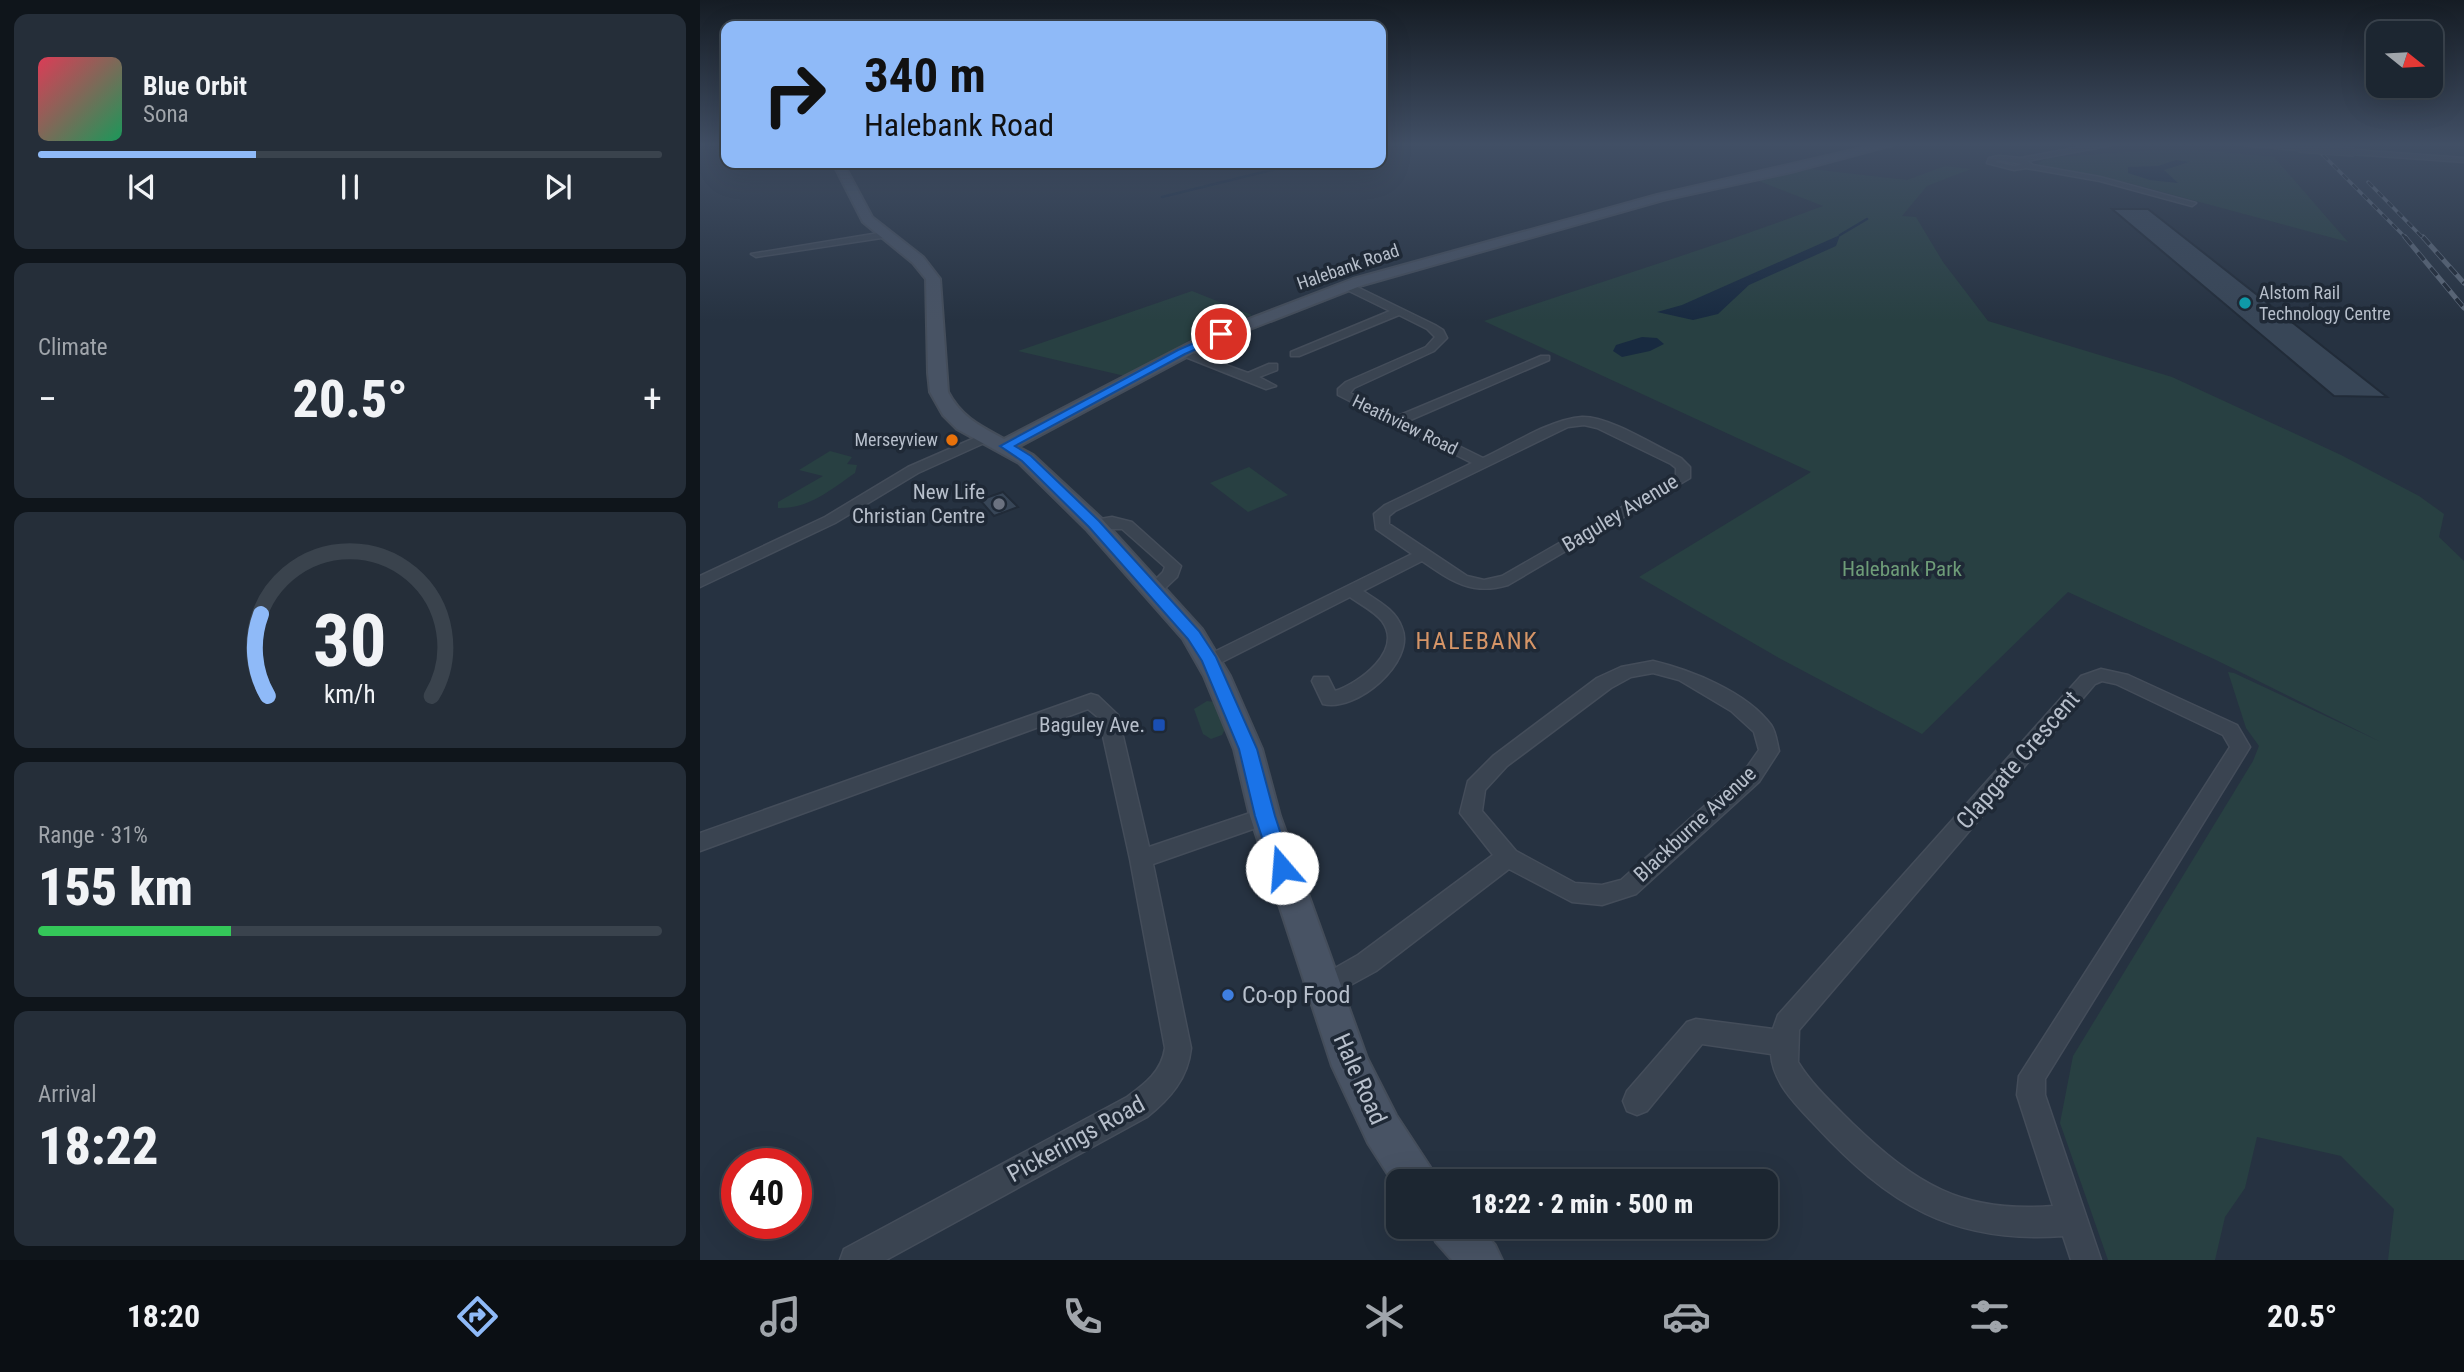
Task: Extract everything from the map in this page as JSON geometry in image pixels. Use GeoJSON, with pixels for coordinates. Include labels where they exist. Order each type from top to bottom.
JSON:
{"type":"FeatureCollection","features":[{"type":"Feature","properties":{"kind":"street","name":"Hale Road"},"geometry":{"type":"LineString","coordinates":[[858,204],[863,214],[918,260],[933,279],[939,392],[956,418],[1026,459],[1094,524],[1193,635],[1210,660],[1248,749],[1265,816],[1323,988],[1364,1096],[1409,1169]]}},
{"type":"Feature","properties":{"kind":"street","name":"Halebank Road"},"geometry":{"type":"LineString","coordinates":[[1006,446],[1182,352],[1247,323],[1347,286],[1574,220],[1640,204]]}},
{"type":"Feature","properties":{"kind":"street"},"geometry":{"type":"LineString","coordinates":[[756,254],[885,235]]}},
{"type":"Feature","properties":{"kind":"street","name":"Heathview Road"},"geometry":{"type":"LineString","coordinates":[[1347,286],[1436,330],[1440,341],[1430,349],[1350,385],[1343,393],[1482,463]]}},
{"type":"Feature","properties":{"kind":"street"},"geometry":{"type":"LineString","coordinates":[[1295,354],[1400,312]]}},
{"type":"Feature","properties":{"kind":"street"},"geometry":{"type":"LineString","coordinates":[[1182,352],[1270,386]]}},
{"type":"Feature","properties":{"kind":"street"},"geometry":{"type":"LineString","coordinates":[[1398,421],[1535,360]]}},
{"type":"Feature","properties":{"kind":"street"},"geometry":{"type":"LineString","coordinates":[[1250,377],[1273,367]]}},
{"type":"Feature","properties":{"kind":"street","name":"Baguley Avenue"},"geometry":{"type":"LineString","coordinates":[[1584,421],[1601,425],[1676,461],[1685,471],[1679,481],[1500,582],[1484,585],[1468,583],[1422,555],[1384,529],[1380,522],[1382,514],[1565,424],[1584,421]]}},
{"type":"Feature","properties":{"kind":"street"},"geometry":{"type":"LineString","coordinates":[[700,582],[830,520],[924,465],[986,437]]}},
{"type":"Feature","properties":{"kind":"street"},"geometry":{"type":"LineString","coordinates":[[1094,524],[1112,522],[1127,525],[1173,566],[1171,574],[1152,591]]}},
{"type":"Feature","properties":{"kind":"street"},"geometry":{"type":"LineString","coordinates":[[1210,660],[1422,555]]}},
{"type":"Feature","properties":{"kind":"street"},"geometry":{"type":"LineString","coordinates":[[1321,681],[1330,699],[1359,689],[1379,674],[1392,655],[1396,640],[1391,621],[1351,590]]}},
{"type":"Feature","properties":{"kind":"street","name":"Blackburne Avenue"},"geometry":{"type":"LineString","coordinates":[[1653,667],[1685,675],[1738,706],[1763,729],[1769,751],[1752,776],[1628,887],[1602,895],[1572,892],[1508,857],[1471,813],[1475,787],[1500,761],[1604,683],[1627,671],[1653,667]]}},
{"type":"Feature","properties":{"kind":"street","name":"Clapgate Crescent"},"geometry":{"type":"LineString","coordinates":[[1783,1043],[1787,1024],[2088,680],[2101,675],[2121,679],[2230,730],[2240,747],[2032,1076],[2031,1095],[2086,1260]]}},
{"type":"Feature","properties":{"kind":"street","name":"Pickerings Road"},"geometry":{"type":"LineString","coordinates":[[700,842],[1091,701],[1108,715],[1141,859],[1178,1056],[1168,1077],[1149,1099],[1137,1107],[855,1260]]}},
{"type":"Feature","properties":{"kind":"street"},"geometry":{"type":"LineString","coordinates":[[1141,859],[1265,816]]}},
{"type":"Feature","properties":{"kind":"street"},"geometry":{"type":"LineString","coordinates":[[1323,988],[1367,963],[1508,857]]}},
{"type":"Feature","properties":{"kind":"street"},"geometry":{"type":"LineString","coordinates":[[1637,1101],[1696,1031],[1783,1043],[1787,1068],[1805,1093],[1877,1164],[1925,1201],[2013,1222],[2072,1220]]}},
{"type":"Feature","properties":{"kind":"street"},"geometry":{"type":"LineString","coordinates":[[1462,1239],[1480,1260]]}},
{"type":"Feature","properties":{"kind":"green space","name":"Halebank Park"},"geometry":{"type":"Polygon","coordinates":[[[1817,204],[1912,204],[1902,216],[1916,217],[1943,262],[1988,321],[2172,377],[2341,455],[2419,496],[2444,514],[2439,537],[2464,561],[2464,1260],[2388,1260],[2394,1209],[2341,1156],[2257,1137],[2245,1188],[2225,1217],[2215,1260],[2108,1260],[2060,1123],[2073,1056],[2253,761],[2259,746],[2246,728],[2228,672],[2381,742],[2216,660],[2068,592],[1922,734],[1779,658],[1639,577],[1811,472],[1484,321],[1823,206],[1817,204]]]}},
{"type":"Feature","properties":{"kind":"green space"},"geometry":{"type":"Polygon","coordinates":[[[2206,204],[2315,204],[2348,242],[2206,204]]]}},
{"type":"Feature","properties":{"kind":"green space"},"geometry":{"type":"Polygon","coordinates":[[[1192,291],[1252,315],[1193,338],[1129,377],[1018,351],[1192,291]]]}},
{"type":"Feature","properties":{"kind":"green space"},"geometry":{"type":"Polygon","coordinates":[[[830,451],[852,457],[847,464],[857,465],[855,473],[809,502],[778,508],[778,502],[823,476],[799,470],[830,451]]]}},
{"type":"Feature","properties":{"kind":"green space"},"geometry":{"type":"Polygon","coordinates":[[[1249,467],[1288,495],[1248,512],[1210,483],[1249,467]]]}},
{"type":"Feature","properties":{"kind":"green space"},"geometry":{"type":"Polygon","coordinates":[[[1207,701],[1214,702],[1225,729],[1222,735],[1211,739],[1203,734],[1194,709],[1207,701]]]}},
{"type":"Feature","properties":{"kind":"water"},"geometry":{"type":"Polygon","coordinates":[[[1840,235],[1836,246],[1749,285],[1718,314],[1693,320],[1657,312],[1682,305],[1840,235]]]}},
{"type":"Feature","properties":{"kind":"water"},"geometry":{"type":"Polygon","coordinates":[[[1642,337],[1657,338],[1664,344],[1650,351],[1622,357],[1613,351],[1616,345],[1642,337]]]}},
{"type":"Feature","properties":{"kind":"building","name":"Alstom Rail Technology Centre"},"geometry":{"type":"Polygon","coordinates":[[[2112,209],[2148,209],[2387,397],[2334,396],[2112,209]]]}},
{"type":"Feature","properties":{"kind":"building","name":"New Life Christian Centre"},"geometry":{"type":"Polygon","coordinates":[[[1003,492],[1018,507],[994,516],[980,500],[1003,492]]]}},
{"type":"Feature","properties":{"kind":"waterway"},"geometry":{"type":"LineString","coordinates":[[1840,235],[1867,219]]}},
{"type":"Feature","properties":{"kind":"railway"},"geometry":{"type":"LineString","coordinates":[[2372,204],[2405,237]]}},
{"type":"Feature","properties":{"kind":"railway"},"geometry":{"type":"LineString","coordinates":[[2389,204],[2424,239]]}},
{"type":"Feature","properties":{"kind":"railway"},"geometry":{"type":"LineString","coordinates":[[2405,237],[2464,308]]}},
{"type":"Feature","properties":{"kind":"railway"},"geometry":{"type":"LineString","coordinates":[[2423,237],[2464,283]]}},
{"type":"Feature","properties":{"kind":"place","name":"Alstom Rail Technology Centre"},"geometry":{"type":"Point","coordinates":[2245,303]}},
{"type":"Feature","properties":{"kind":"place","name":"Merseyview"},"geometry":{"type":"Point","coordinates":[952,440]}},
{"type":"Feature","properties":{"kind":"place","name":"New Life Christian Centre"},"geometry":{"type":"Point","coordinates":[999,504]}},
{"type":"Feature","properties":{"kind":"place","name":"Baguley Ave."},"geometry":{"type":"Point","coordinates":[1159,725]}},
{"type":"Feature","properties":{"kind":"place","name":"Co-op Food"},"geometry":{"type":"Point","coordinates":[1228,995]}},
{"type":"Feature","properties":{"kind":"district","name":"HALEBANK"},"geometry":{"type":"Point","coordinates":[1477,641]}},
{"type":"Feature","properties":{"kind":"route"},"geometry":{"type":"LineString","coordinates":[[1221,334],[1006,446],[1026,459],[1094,524],[1193,635],[1210,660],[1248,749],[1282,868]]}}]}
